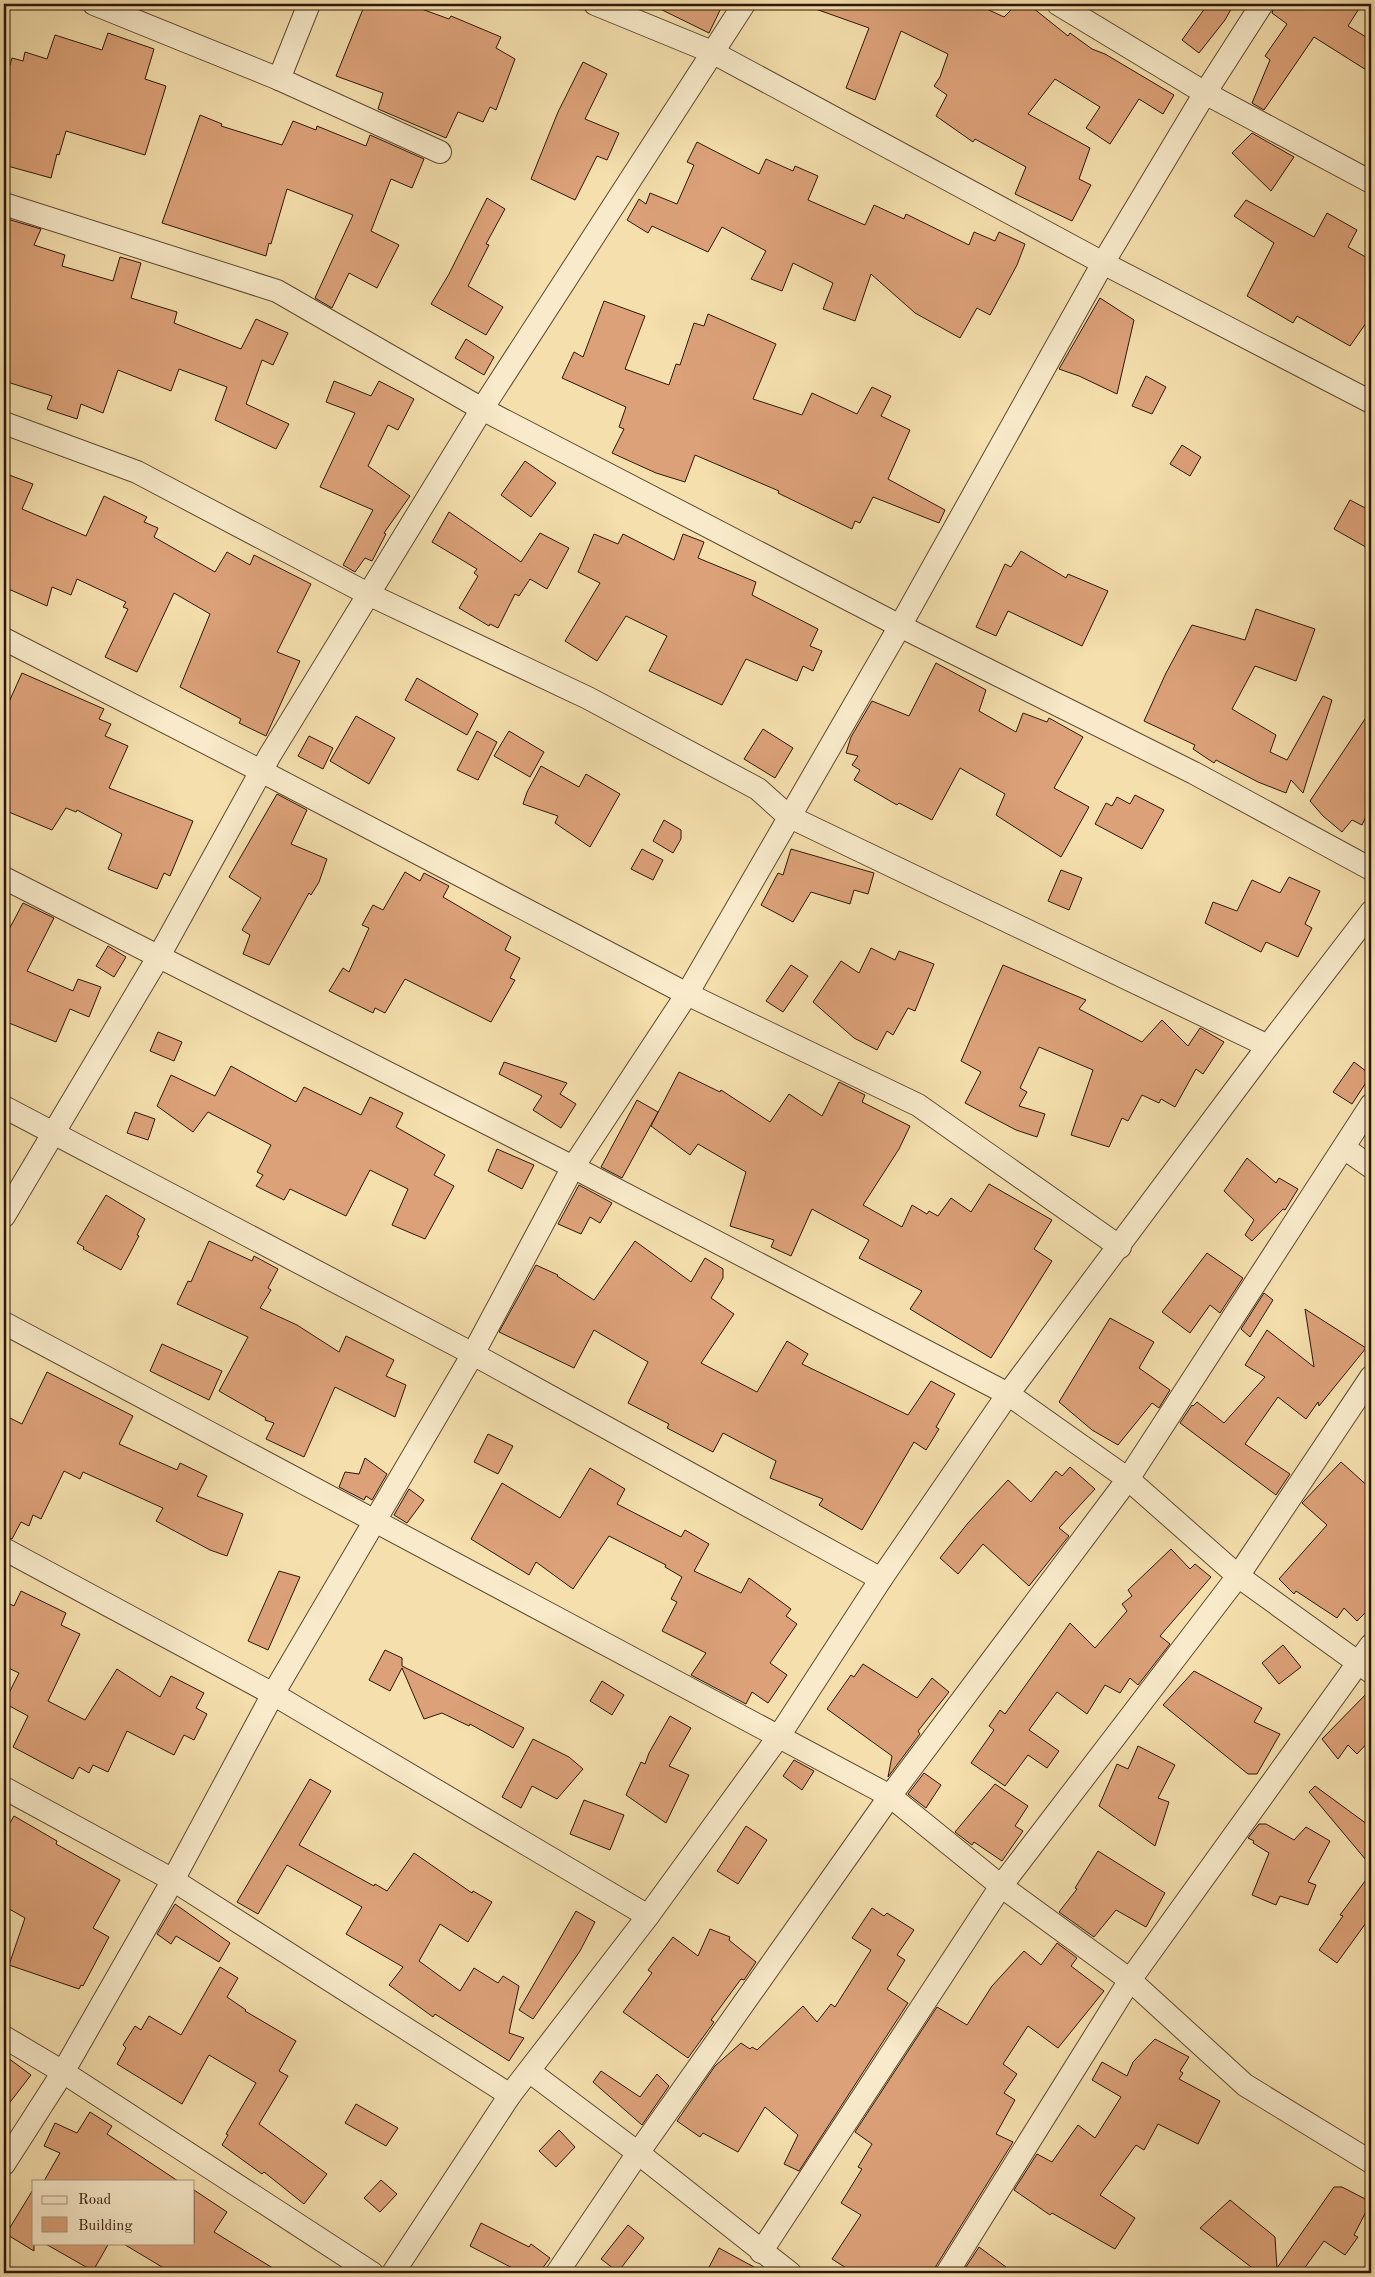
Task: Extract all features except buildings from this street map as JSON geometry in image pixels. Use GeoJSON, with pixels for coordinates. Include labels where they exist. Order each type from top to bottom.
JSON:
{"type":"FeatureCollection","features":[{"type":"Feature","properties":{"kind":"street"},"geometry":{"type":"LineString","coordinates":[[94,4],[279,80],[440,152]]}},
{"type":"Feature","properties":{"kind":"street"},"geometry":{"type":"LineString","coordinates":[[279,80],[309,4]]}},
{"type":"Feature","properties":{"kind":"street"},"geometry":{"type":"LineString","coordinates":[[595,4],[712,52],[1103,263],[1371,402]]}},
{"type":"Feature","properties":{"kind":"street"},"geometry":{"type":"LineString","coordinates":[[4,1216],[159,956],[261,771],[368,594],[482,409],[744,4]]}},
{"type":"Feature","properties":{"kind":"street"},"geometry":{"type":"LineString","coordinates":[[1058,4],[1205,93],[1371,182]]}},
{"type":"Feature","properties":{"kind":"street"},"geometry":{"type":"LineString","coordinates":[[4,2164],[63,2072],[173,1880],[273,1694],[473,1354],[573,1167],[687,994],[788,816],[900,626],[1103,263],[1205,93],[1262,4]]}},
{"type":"Feature","properties":{"kind":"street"},"geometry":{"type":"LineString","coordinates":[[4,204],[277,291],[482,409],[900,626],[1194,773],[1371,869]]}},
{"type":"Feature","properties":{"kind":"street"},"geometry":{"type":"LineString","coordinates":[[4,423],[137,472],[368,594],[596,702],[758,789],[788,816],[1268,1046]]}},
{"type":"Feature","properties":{"kind":"street"},"geometry":{"type":"LineString","coordinates":[[4,639],[687,994],[918,1105],[1120,1247]]}},
{"type":"Feature","properties":{"kind":"street"},"geometry":{"type":"LineString","coordinates":[[4,878],[573,1167],[1008,1394],[1128,1479],[1238,1576],[1367,1660],[1130,1980],[947,2273]]}},
{"type":"Feature","properties":{"kind":"street"},"geometry":{"type":"LineString","coordinates":[[393,2273],[510,2095],[648,1916],[779,1736],[881,1578],[1008,1394],[1120,1247],[1268,1046],[1371,912]]}},
{"type":"Feature","properties":{"kind":"street"},"geometry":{"type":"LineString","coordinates":[[557,2273],[638,2153],[890,1796],[1128,1479],[1371,1105]]}},
{"type":"Feature","properties":{"kind":"street"},"geometry":{"type":"LineString","coordinates":[[4,1107],[473,1354],[881,1578]]}},
{"type":"Feature","properties":{"kind":"street"},"geometry":{"type":"LineString","coordinates":[[1344,1148],[1371,1167]]}},
{"type":"Feature","properties":{"kind":"street"},"geometry":{"type":"LineString","coordinates":[[4,1323],[167,1408],[890,1796],[1001,1886],[1130,1980],[1245,2085],[1371,2162]]}},
{"type":"Feature","properties":{"kind":"street"},"geometry":{"type":"LineString","coordinates":[[761,2252],[1001,1886],[1238,1576],[1371,1377]]}},
{"type":"Feature","properties":{"kind":"street"},"geometry":{"type":"LineString","coordinates":[[4,1550],[273,1694],[648,1916]]}},
{"type":"Feature","properties":{"kind":"street"},"geometry":{"type":"LineString","coordinates":[[4,1788],[173,1880],[510,2095]]}},
{"type":"Feature","properties":{"kind":"street"},"geometry":{"type":"LineString","coordinates":[[4,2038],[63,2072],[372,2273]]}},
{"type":"Feature","properties":{"kind":"street"},"geometry":{"type":"LineString","coordinates":[[529,2071],[638,2153],[790,2273]]}}]}
